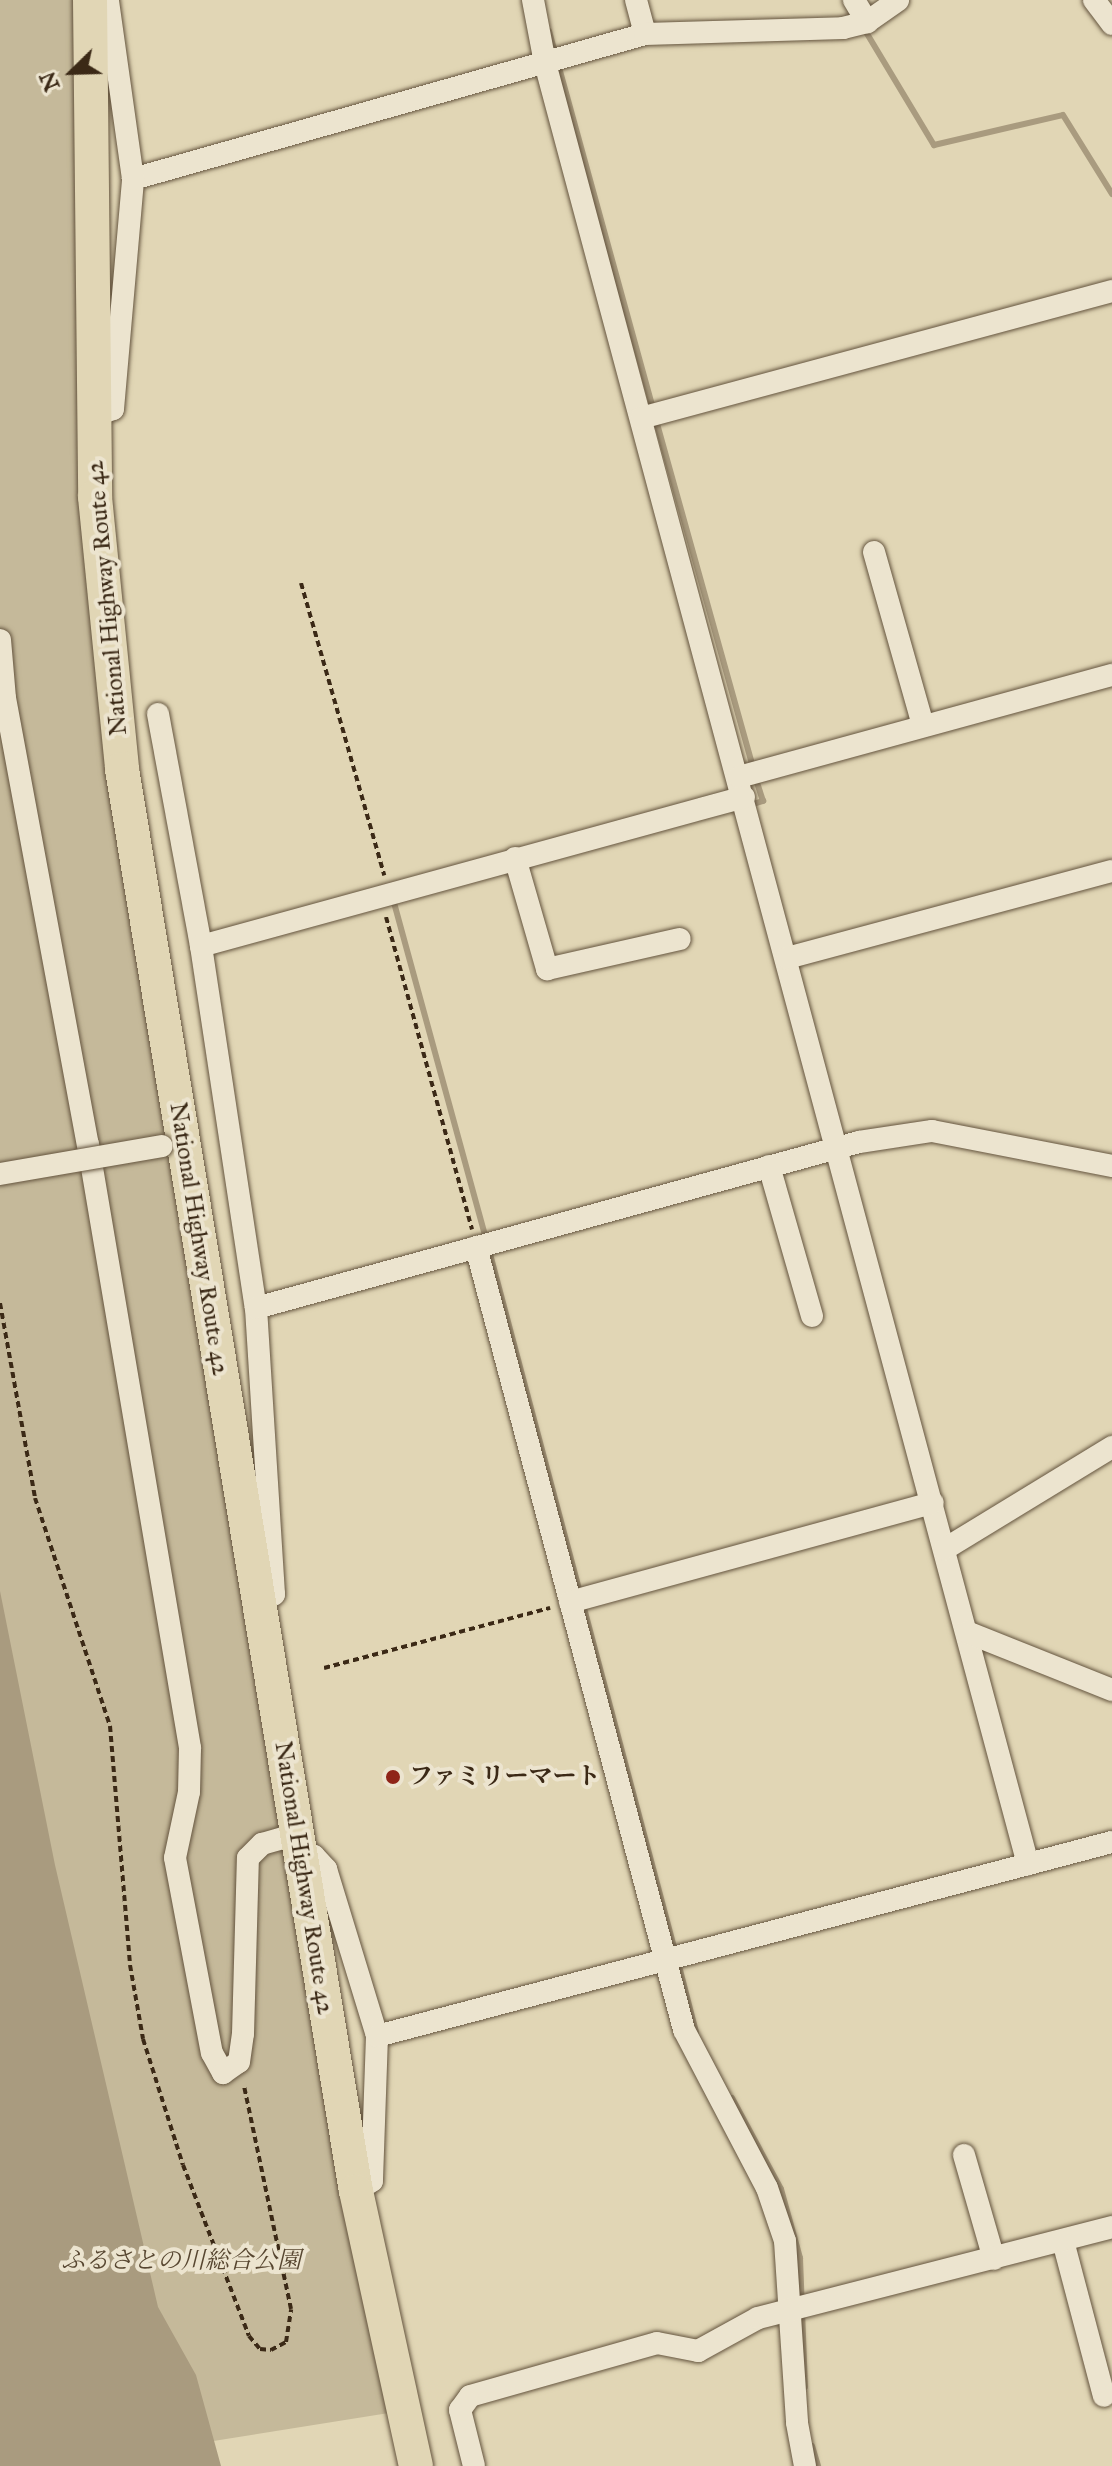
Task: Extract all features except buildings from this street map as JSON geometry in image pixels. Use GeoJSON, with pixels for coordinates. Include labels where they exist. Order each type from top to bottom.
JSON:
{"type":"FeatureCollection","features":[{"type":"Feature","properties":{"kind":"highway","name":"National Highway Route 42"},"geometry":{"type":"LineString","coordinates":[[90,0],[93,416],[100,577],[118,741],[173,1144],[259,1604],[356,2191],[416,2466]]}},
{"type":"Feature","properties":{"kind":"street"},"geometry":{"type":"LineString","coordinates":[[93,416],[113,409],[133,179],[108,0]]}},
{"type":"Feature","properties":{"kind":"street"},"geometry":{"type":"LineString","coordinates":[[533,0],[545,63],[1028,1864]]}},
{"type":"Feature","properties":{"kind":"street"},"geometry":{"type":"LineString","coordinates":[[636,0],[645,34]]}},
{"type":"Feature","properties":{"kind":"street"},"geometry":{"type":"LineString","coordinates":[[854,0],[867,22]]}},
{"type":"Feature","properties":{"kind":"street"},"geometry":{"type":"LineString","coordinates":[[133,179],[645,34],[843,28],[867,22],[898,0]]}},
{"type":"Feature","properties":{"kind":"street"},"geometry":{"type":"LineString","coordinates":[[1094,0],[1112,24]]}},
{"type":"Feature","properties":{"kind":"street"},"geometry":{"type":"LineString","coordinates":[[641,418],[1112,291]]}},
{"type":"Feature","properties":{"kind":"street"},"geometry":{"type":"LineString","coordinates":[[874,552],[923,725]]}},
{"type":"Feature","properties":{"kind":"street"},"geometry":{"type":"LineString","coordinates":[[0,640],[5,698],[88,1144],[190,1748],[189,1792],[175,1843],[180,1895],[214,2063],[218,2070],[230,2072],[240,2055],[246,1867],[253,1850],[298,1845],[326,1869],[377,2036],[372,2181],[356,2191]]}},
{"type":"Feature","properties":{"kind":"street"},"geometry":{"type":"LineString","coordinates":[[201,946],[515,858],[741,787],[923,725],[1112,675]]}},
{"type":"Feature","properties":{"kind":"street"},"geometry":{"type":"LineString","coordinates":[[158,714],[201,946],[256,1308],[274,1594],[259,1604]]}},
{"type":"Feature","properties":{"kind":"street"},"geometry":{"type":"LineString","coordinates":[[515,858],[547,969],[680,939]]}},
{"type":"Feature","properties":{"kind":"street"},"geometry":{"type":"LineString","coordinates":[[787,958],[1112,871]]}},
{"type":"Feature","properties":{"kind":"street"},"geometry":{"type":"LineString","coordinates":[[256,1308],[837,1148],[932,1131],[1112,1166]]}},
{"type":"Feature","properties":{"kind":"street"},"geometry":{"type":"LineString","coordinates":[[0,1174],[173,1144]]}},
{"type":"Feature","properties":{"kind":"street"},"geometry":{"type":"LineString","coordinates":[[769,1166],[812,1316]]}},
{"type":"Feature","properties":{"kind":"street"},"geometry":{"type":"LineString","coordinates":[[476,1247],[689,2044],[771,2197],[788,2257],[797,2423],[805,2466]]}},
{"type":"Feature","properties":{"kind":"street"},"geometry":{"type":"LineString","coordinates":[[945,1549],[1112,1447]]}},
{"type":"Feature","properties":{"kind":"street"},"geometry":{"type":"LineString","coordinates":[[570,1602],[933,1503]]}},
{"type":"Feature","properties":{"kind":"street"},"geometry":{"type":"LineString","coordinates":[[967,1632],[1112,1690]]}},
{"type":"Feature","properties":{"kind":"street"},"geometry":{"type":"LineString","coordinates":[[377,2036],[1112,1842]]}},
{"type":"Feature","properties":{"kind":"street"},"geometry":{"type":"LineString","coordinates":[[964,2155],[994,2259]]}},
{"type":"Feature","properties":{"kind":"street"},"geometry":{"type":"LineString","coordinates":[[474,2466],[460,2410],[470,2396],[657,2343],[698,2351],[758,2318],[1112,2227]]}},
{"type":"Feature","properties":{"kind":"street"},"geometry":{"type":"LineString","coordinates":[[1063,2241],[1104,2396]]}},
{"type":"Feature","properties":{"kind":"path"},"geometry":{"type":"LineString","coordinates":[[301,583],[476,1247]]}},
{"type":"Feature","properties":{"kind":"path"},"geometry":{"type":"LineString","coordinates":[[0,1303],[35,1498],[110,1726],[130,1965],[143,2039],[175,2143],[249,2336],[260,2349],[271,2350],[286,2342],[291,2309],[240,2055]]}},
{"type":"Feature","properties":{"kind":"path"},"geometry":{"type":"LineString","coordinates":[[324,1668],[570,1602]]}},
{"type":"Feature","properties":{"kind":"green space","name":"ふるさとの川総合公園"},"geometry":{"type":"Polygon","coordinates":[[[0,0],[84,0],[88,490],[395,2412],[56,2466],[0,2466],[0,0]]]}},
{"type":"Feature","properties":{"kind":"shaded area"},"geometry":{"type":"Polygon","coordinates":[[[0,1591],[55,1865],[158,2307],[196,2375],[221,2466],[0,2466],[0,1591]]]}},
{"type":"Feature","properties":{"kind":"waterway"},"geometry":{"type":"LineString","coordinates":[[863,27],[934,145],[1063,115],[1112,194]]}},
{"type":"Feature","properties":{"kind":"waterway"},"geometry":{"type":"LineString","coordinates":[[549,31],[653,409]]}},
{"type":"Feature","properties":{"kind":"waterway"},"geometry":{"type":"LineString","coordinates":[[656,420],[753,768]]}},
{"type":"Feature","properties":{"kind":"waterway"},"geometry":{"type":"LineString","coordinates":[[750,805],[763,801],[756,779]]}},
{"type":"Feature","properties":{"kind":"waterway"},"geometry":{"type":"LineString","coordinates":[[393,899],[486,1239]]}},
{"type":"Feature","properties":{"kind":"waterway"},"geometry":{"type":"LineString","coordinates":[[489,1250],[675,1951]]}},
{"type":"Feature","properties":{"kind":"waterway"},"geometry":{"type":"LineString","coordinates":[[678,1962],[696,2032]]}},
{"type":"Feature","properties":{"kind":"waterway"},"geometry":{"type":"LineString","coordinates":[[732,2098],[781,2189],[800,2258],[805,2387]]}},
{"type":"Feature","properties":{"kind":"waterway"},"geometry":{"type":"LineString","coordinates":[[812,2446],[818,2466]]}},
{"type":"Feature","properties":{"kind":"place","name":"ファミリーマート"},"geometry":{"type":"Point","coordinates":[393,1777]}}]}
